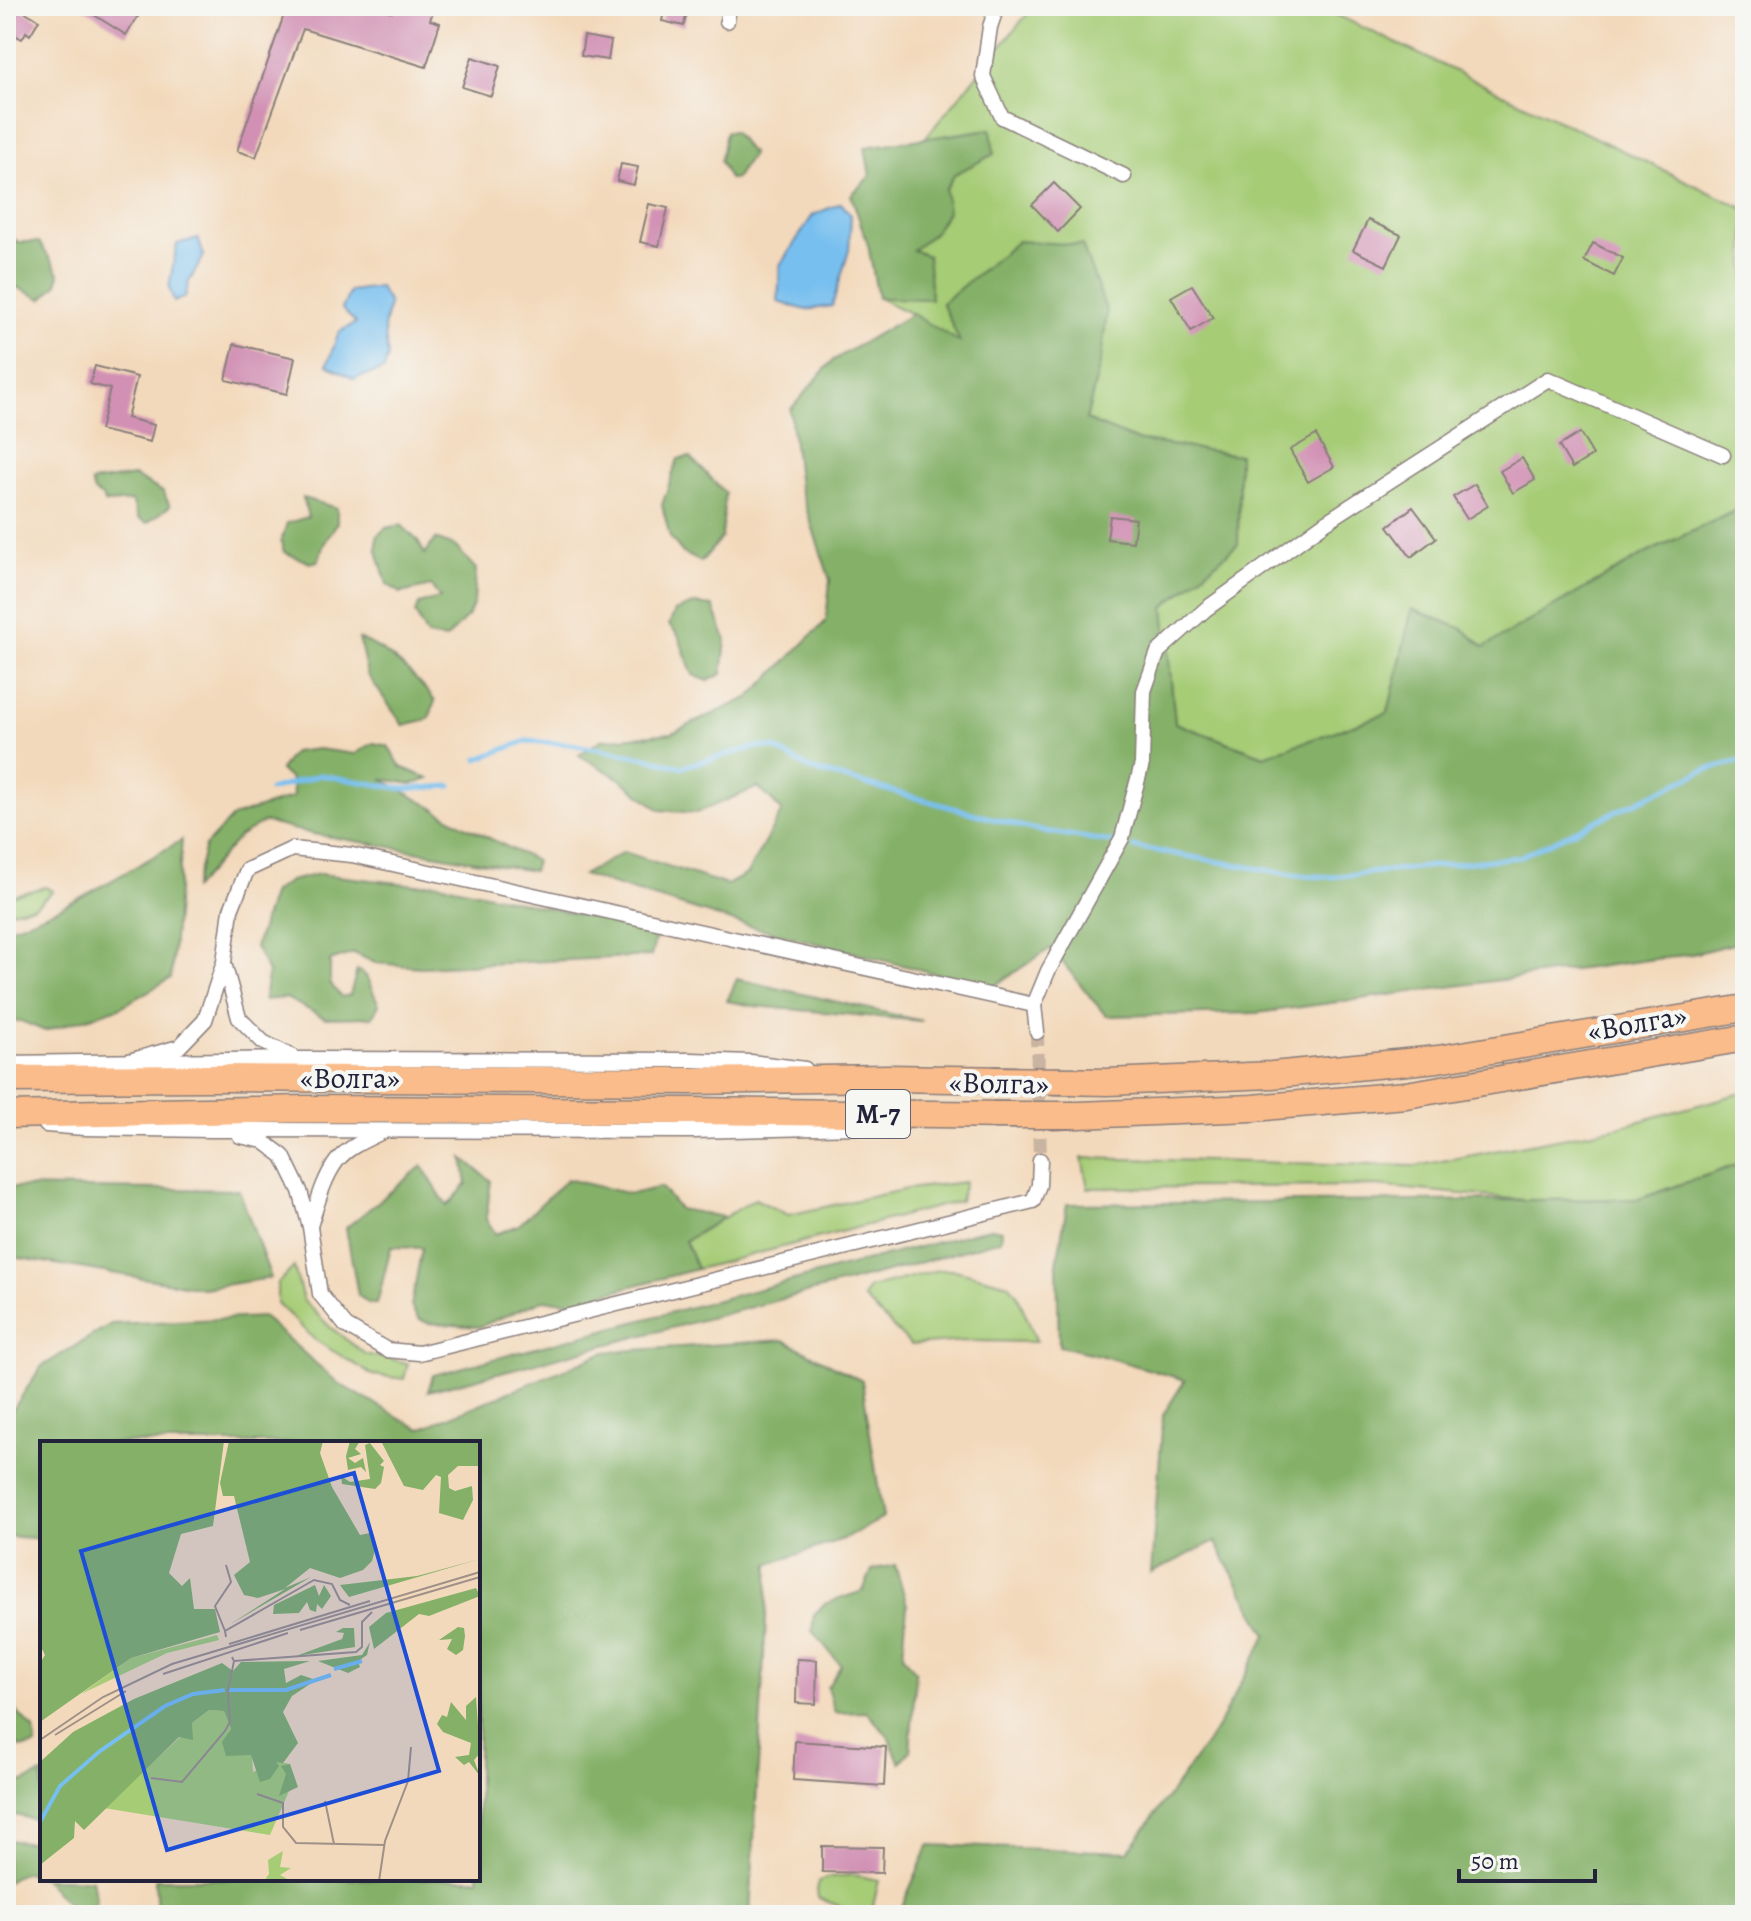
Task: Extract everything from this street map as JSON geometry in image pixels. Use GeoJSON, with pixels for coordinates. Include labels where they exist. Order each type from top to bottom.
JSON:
{"type":"FeatureCollection","features":[{"type":"Feature","properties":{"kind":"highway","name":"«Волга»"},"geometry":{"type":"LineString","coordinates":[[6,1079],[692,1081],[887,1078],[1108,1082],[1272,1075],[1438,1059],[1745,1008]]}},
{"type":"Feature","properties":{"kind":"highway","name":"«Волга»"},"geometry":{"type":"LineString","coordinates":[[6,1115],[304,1109],[1064,1116],[1253,1108],[1406,1095],[1745,1038]]}},
{"type":"Feature","properties":{"kind":"street"},"geometry":{"type":"LineString","coordinates":[[997,6],[990,27],[983,76],[1002,117],[1124,176]]}},
{"type":"Feature","properties":{"kind":"street"},"geometry":{"type":"LineString","coordinates":[[1037,1032],[1034,1005],[1048,971],[1122,838],[1142,764],[1144,691],[1158,652],[1206,609],[1326,522],[1548,379],[1723,455]]}},
{"type":"Feature","properties":{"kind":"street"},"geometry":{"type":"LineString","coordinates":[[129,1061],[179,1047],[205,1020],[224,962],[231,910],[247,870],[292,849],[352,855],[1034,1005]]}},
{"type":"Feature","properties":{"kind":"street"},"geometry":{"type":"LineString","coordinates":[[224,962],[239,1018],[263,1042],[296,1059]]}},
{"type":"Feature","properties":{"kind":"street"},"geometry":{"type":"LineString","coordinates":[[6,1063],[296,1059],[691,1060],[751,1062],[887,1078]]}},
{"type":"Feature","properties":{"kind":"street"},"geometry":{"type":"LineString","coordinates":[[6,1123],[209,1130],[693,1131],[963,1126],[1064,1116]]}},
{"type":"Feature","properties":{"kind":"street"},"geometry":{"type":"LineString","coordinates":[[310,1227],[323,1187],[337,1160],[357,1144],[387,1129]]}},
{"type":"Feature","properties":{"kind":"street"},"geometry":{"type":"LineString","coordinates":[[209,1130],[263,1141],[283,1156],[300,1191],[310,1227],[320,1294],[346,1326],[387,1350],[419,1353],[1033,1201],[1039,1185],[1040,1160]]}},
{"type":"Feature","properties":{"kind":"green space"},"geometry":{"type":"Polygon","coordinates":[[[1034,6],[1318,6],[1745,209],[1745,506],[1645,554],[1484,648],[1463,629],[1412,609],[1388,713],[1265,756],[1175,723],[1164,607],[1238,544],[1239,455],[1135,440],[1086,420],[1101,359],[1018,241],[942,303],[961,343],[878,298],[925,138],[1034,6]]]}},
{"type":"Feature","properties":{"kind":"green space"},"geometry":{"type":"Polygon","coordinates":[[[991,129],[994,154],[955,174],[945,190],[948,211],[934,233],[913,250],[928,256],[931,299],[878,298],[868,245],[851,195],[870,176],[865,147],[991,129]]]}},
{"type":"Feature","properties":{"kind":"green space"},"geometry":{"type":"Polygon","coordinates":[[[733,131],[752,154],[735,179],[729,179],[720,161],[726,132],[733,131]]]}},
{"type":"Feature","properties":{"kind":"green space"},"geometry":{"type":"Polygon","coordinates":[[[6,232],[18,242],[39,242],[59,273],[57,285],[42,299],[6,282],[6,232]]]}},
{"type":"Feature","properties":{"kind":"green space"},"geometry":{"type":"Polygon","coordinates":[[[1018,241],[1082,245],[1107,312],[1101,359],[1086,420],[1135,440],[1239,455],[1238,544],[1164,607],[1175,723],[1264,756],[1388,713],[1412,609],[1463,629],[1484,647],[1645,554],[1745,506],[1745,941],[1692,954],[1257,1013],[1106,1016],[1051,948],[991,988],[738,923],[583,875],[624,852],[727,885],[747,874],[782,811],[758,787],[696,813],[660,810],[620,779],[579,755],[601,740],[672,733],[750,697],[826,621],[830,580],[799,487],[790,410],[832,361],[912,314],[960,342],[942,303],[1018,241]]]}},
{"type":"Feature","properties":{"kind":"green space"},"geometry":{"type":"Polygon","coordinates":[[[690,457],[725,493],[722,537],[701,562],[683,553],[670,537],[662,505],[678,459],[690,457]]]}},
{"type":"Feature","properties":{"kind":"green space"},"geometry":{"type":"Polygon","coordinates":[[[134,476],[163,492],[170,506],[147,523],[138,518],[132,501],[104,502],[94,492],[91,482],[134,476]]]}},
{"type":"Feature","properties":{"kind":"green space"},"geometry":{"type":"Polygon","coordinates":[[[303,498],[337,508],[337,523],[318,561],[310,563],[284,552],[281,541],[287,523],[308,517],[303,498]]]}},
{"type":"Feature","properties":{"kind":"green space"},"geometry":{"type":"Polygon","coordinates":[[[401,525],[417,540],[425,554],[435,539],[455,546],[476,569],[474,603],[468,616],[446,639],[427,636],[415,613],[419,604],[440,598],[431,586],[401,593],[387,584],[377,551],[377,536],[386,528],[401,525]]]}},
{"type":"Feature","properties":{"kind":"green space"},"geometry":{"type":"Polygon","coordinates":[[[693,604],[713,606],[726,640],[722,674],[708,681],[693,675],[678,635],[669,625],[675,611],[693,604]]]}},
{"type":"Feature","properties":{"kind":"green space"},"geometry":{"type":"Polygon","coordinates":[[[359,639],[391,657],[428,692],[435,701],[429,719],[403,725],[367,674],[359,639]]]}},
{"type":"Feature","properties":{"kind":"green space"},"geometry":{"type":"Polygon","coordinates":[[[373,743],[388,746],[401,767],[429,779],[413,784],[382,779],[465,826],[536,861],[533,871],[313,834],[264,822],[239,837],[193,890],[205,846],[232,817],[293,797],[292,781],[280,770],[293,752],[318,749],[355,754],[373,743]]]}},
{"type":"Feature","properties":{"kind":"green space"},"geometry":{"type":"Polygon","coordinates":[[[182,840],[171,978],[119,1008],[45,1031],[21,1021],[6,1021],[6,929],[74,900],[182,840]]]}},
{"type":"Feature","properties":{"kind":"green space"},"geometry":{"type":"Polygon","coordinates":[[[319,874],[416,885],[436,883],[657,932],[651,956],[421,967],[375,963],[354,953],[330,961],[330,983],[341,997],[350,995],[357,970],[366,976],[379,1005],[372,1017],[325,1018],[286,998],[264,1000],[268,972],[255,947],[273,892],[290,881],[319,874]]]}},
{"type":"Feature","properties":{"kind":"green space"},"geometry":{"type":"Polygon","coordinates":[[[45,887],[53,891],[35,906],[6,912],[6,897],[45,887]]]}},
{"type":"Feature","properties":{"kind":"green space"},"geometry":{"type":"Polygon","coordinates":[[[737,979],[922,1021],[727,1001],[737,979]]]}},
{"type":"Feature","properties":{"kind":"green space"},"geometry":{"type":"Polygon","coordinates":[[[1745,1092],[1745,1162],[1639,1199],[1525,1200],[1376,1186],[1088,1188],[1082,1158],[1416,1166],[1618,1127],[1745,1092]]]}},
{"type":"Feature","properties":{"kind":"green space"},"geometry":{"type":"Polygon","coordinates":[[[463,1158],[491,1181],[486,1219],[496,1234],[519,1225],[567,1179],[631,1194],[661,1187],[679,1209],[724,1217],[685,1241],[697,1269],[571,1302],[543,1300],[479,1327],[428,1323],[418,1319],[411,1306],[422,1248],[391,1247],[377,1304],[369,1304],[358,1295],[346,1228],[422,1166],[447,1206],[467,1184],[463,1158]]]}},
{"type":"Feature","properties":{"kind":"green space"},"geometry":{"type":"Polygon","coordinates":[[[1745,1162],[1745,1915],[898,1915],[929,1845],[1128,1852],[1215,1731],[1267,1635],[1215,1541],[1151,1573],[1163,1415],[1185,1380],[1059,1346],[1057,1264],[1067,1204],[1639,1199],[1745,1162]]]}},
{"type":"Feature","properties":{"kind":"green space"},"geometry":{"type":"Polygon","coordinates":[[[965,1182],[960,1201],[697,1269],[685,1241],[755,1199],[788,1215],[907,1189],[965,1182]]]}},
{"type":"Feature","properties":{"kind":"green space"},"geometry":{"type":"Polygon","coordinates":[[[6,1187],[239,1190],[271,1278],[203,1288],[6,1256],[6,1187]]]}},
{"type":"Feature","properties":{"kind":"green space"},"geometry":{"type":"Polygon","coordinates":[[[991,1228],[1002,1230],[1001,1240],[428,1391],[433,1375],[991,1228]]]}},
{"type":"Feature","properties":{"kind":"green space"},"geometry":{"type":"Polygon","coordinates":[[[294,1267],[303,1300],[330,1327],[365,1354],[408,1363],[404,1379],[373,1375],[315,1340],[277,1303],[277,1284],[294,1267]]]}},
{"type":"Feature","properties":{"kind":"green space"},"geometry":{"type":"Polygon","coordinates":[[[938,1270],[955,1270],[1009,1284],[1017,1294],[1037,1342],[966,1341],[911,1345],[863,1298],[869,1288],[938,1270]]]}},
{"type":"Feature","properties":{"kind":"green space"},"geometry":{"type":"Polygon","coordinates":[[[263,1317],[339,1384],[420,1429],[605,1352],[784,1340],[862,1381],[883,1518],[846,1538],[769,1564],[750,1915],[157,1915],[155,1881],[480,1881],[480,1441],[40,1441],[40,1539],[7,1536],[6,1420],[41,1367],[111,1324],[263,1317]]]}},
{"type":"Feature","properties":{"kind":"green space"},"geometry":{"type":"Polygon","coordinates":[[[895,1565],[907,1605],[903,1655],[916,1672],[910,1751],[900,1763],[888,1736],[867,1712],[835,1713],[827,1688],[841,1665],[812,1631],[814,1615],[824,1604],[863,1591],[872,1570],[895,1565]]]}},
{"type":"Feature","properties":{"kind":"green space"},"geometry":{"type":"Polygon","coordinates":[[[6,1707],[16,1711],[34,1729],[36,1745],[20,1747],[6,1737],[6,1707]]]}},
{"type":"Feature","properties":{"kind":"green space"},"geometry":{"type":"Polygon","coordinates":[[[40,1775],[40,1821],[6,1811],[6,1782],[21,1783],[40,1775]]]}},
{"type":"Feature","properties":{"kind":"green space"},"geometry":{"type":"Polygon","coordinates":[[[6,1840],[40,1844],[40,1876],[24,1873],[6,1882],[6,1840]]]}},
{"type":"Feature","properties":{"kind":"green space"},"geometry":{"type":"Polygon","coordinates":[[[853,1875],[879,1880],[871,1915],[838,1915],[839,1906],[818,1898],[819,1881],[853,1875]]]}},
{"type":"Feature","properties":{"kind":"green space"},"geometry":{"type":"Polygon","coordinates":[[[46,1881],[92,1881],[96,1901],[90,1915],[78,1915],[46,1881]]]}},
{"type":"Feature","properties":{"kind":"water"},"geometry":{"type":"Polygon","coordinates":[[[841,203],[851,215],[849,250],[832,306],[806,310],[778,302],[780,265],[813,215],[841,203]]]}},
{"type":"Feature","properties":{"kind":"water"},"geometry":{"type":"Polygon","coordinates":[[[198,238],[204,256],[189,282],[185,297],[174,302],[169,287],[177,244],[198,238]]]}},
{"type":"Feature","properties":{"kind":"water"},"geometry":{"type":"Polygon","coordinates":[[[379,287],[389,303],[384,328],[388,356],[384,370],[354,379],[327,365],[339,332],[356,323],[342,309],[350,291],[379,287]]]}},
{"type":"Feature","properties":{"kind":"building"},"geometry":{"type":"Polygon","coordinates":[[[6,6],[15,6],[39,20],[30,35],[26,32],[22,39],[6,30],[6,6]]]}},
{"type":"Feature","properties":{"kind":"building"},"geometry":{"type":"Polygon","coordinates":[[[80,6],[145,6],[126,35],[80,6]]]}},
{"type":"Feature","properties":{"kind":"building"},"geometry":{"type":"Polygon","coordinates":[[[287,6],[371,6],[392,12],[393,6],[435,6],[430,20],[440,23],[426,67],[303,29],[256,157],[237,151],[287,6]]]}},
{"type":"Feature","properties":{"kind":"building"},"geometry":{"type":"Polygon","coordinates":[[[665,6],[687,10],[684,26],[662,21],[665,6]]]}},
{"type":"Feature","properties":{"kind":"building"},"geometry":{"type":"Polygon","coordinates":[[[584,36],[611,41],[608,60],[581,56],[584,36]]]}},
{"type":"Feature","properties":{"kind":"building"},"geometry":{"type":"Polygon","coordinates":[[[472,57],[500,66],[491,96],[462,87],[472,57]]]}},
{"type":"Feature","properties":{"kind":"building"},"geometry":{"type":"Polygon","coordinates":[[[621,164],[638,167],[634,185],[617,181],[621,164]]]}},
{"type":"Feature","properties":{"kind":"building"},"geometry":{"type":"Polygon","coordinates":[[[1054,183],[1080,209],[1058,232],[1032,205],[1054,183]]]}},
{"type":"Feature","properties":{"kind":"building"},"geometry":{"type":"Polygon","coordinates":[[[649,204],[668,208],[659,246],[640,242],[649,204]]]}},
{"type":"Feature","properties":{"kind":"building"},"geometry":{"type":"Polygon","coordinates":[[[1368,220],[1401,235],[1386,266],[1353,250],[1368,220]]]}},
{"type":"Feature","properties":{"kind":"building"},"geometry":{"type":"Polygon","coordinates":[[[1593,243],[1623,258],[1614,276],[1584,261],[1593,243]]]}},
{"type":"Feature","properties":{"kind":"building"},"geometry":{"type":"Polygon","coordinates":[[[1192,285],[1213,318],[1191,331],[1171,297],[1192,285]]]}},
{"type":"Feature","properties":{"kind":"building"},"geometry":{"type":"Polygon","coordinates":[[[234,344],[295,358],[287,394],[226,380],[234,344]]]}},
{"type":"Feature","properties":{"kind":"building"},"geometry":{"type":"Polygon","coordinates":[[[95,366],[137,377],[127,418],[154,425],[150,442],[100,430],[110,389],[90,384],[95,366]]]}},
{"type":"Feature","properties":{"kind":"building"},"geometry":{"type":"Polygon","coordinates":[[[1580,433],[1593,455],[1572,468],[1559,446],[1580,433]]]}},
{"type":"Feature","properties":{"kind":"building"},"geometry":{"type":"Polygon","coordinates":[[[1316,435],[1334,467],[1308,482],[1290,450],[1316,435]]]}},
{"type":"Feature","properties":{"kind":"building"},"geometry":{"type":"Polygon","coordinates":[[[1522,458],[1535,480],[1513,493],[1500,471],[1522,458]]]}},
{"type":"Feature","properties":{"kind":"building"},"geometry":{"type":"Polygon","coordinates":[[[1475,484],[1488,506],[1467,519],[1453,497],[1475,484]]]}},
{"type":"Feature","properties":{"kind":"building"},"geometry":{"type":"Polygon","coordinates":[[[1413,507],[1436,538],[1411,557],[1388,526],[1413,507]]]}},
{"type":"Feature","properties":{"kind":"building"},"geometry":{"type":"Polygon","coordinates":[[[1110,516],[1136,519],[1133,542],[1107,539],[1110,516]]]}},
{"type":"Feature","properties":{"kind":"building"},"geometry":{"type":"Polygon","coordinates":[[[797,1659],[817,1660],[816,1704],[796,1703],[797,1659]]]}},
{"type":"Feature","properties":{"kind":"building"},"geometry":{"type":"Polygon","coordinates":[[[795,1741],[886,1747],[884,1786],[793,1780],[795,1741]]]}},
{"type":"Feature","properties":{"kind":"building"},"geometry":{"type":"Polygon","coordinates":[[[822,1846],[883,1847],[882,1873],[822,1872],[822,1846]]]}},
{"type":"Feature","properties":{"kind":"waterway"},"geometry":{"type":"LineString","coordinates":[[478,759],[526,741],[570,744],[681,767],[756,747],[774,748],[810,769],[1031,829],[1111,842]]}},
{"type":"Feature","properties":{"kind":"waterway"},"geometry":{"type":"LineString","coordinates":[[1134,847],[1295,875],[1330,877],[1519,857],[1705,770],[1745,760]]}},
{"type":"Feature","properties":{"kind":"waterway"},"geometry":{"type":"LineString","coordinates":[[270,790],[320,775],[404,789],[451,786]]}},
{"type":"Feature","properties":{"kind":"tunnel"},"geometry":{"type":"LineString","coordinates":[[1037,1032],[1040,1160]]}}]}
